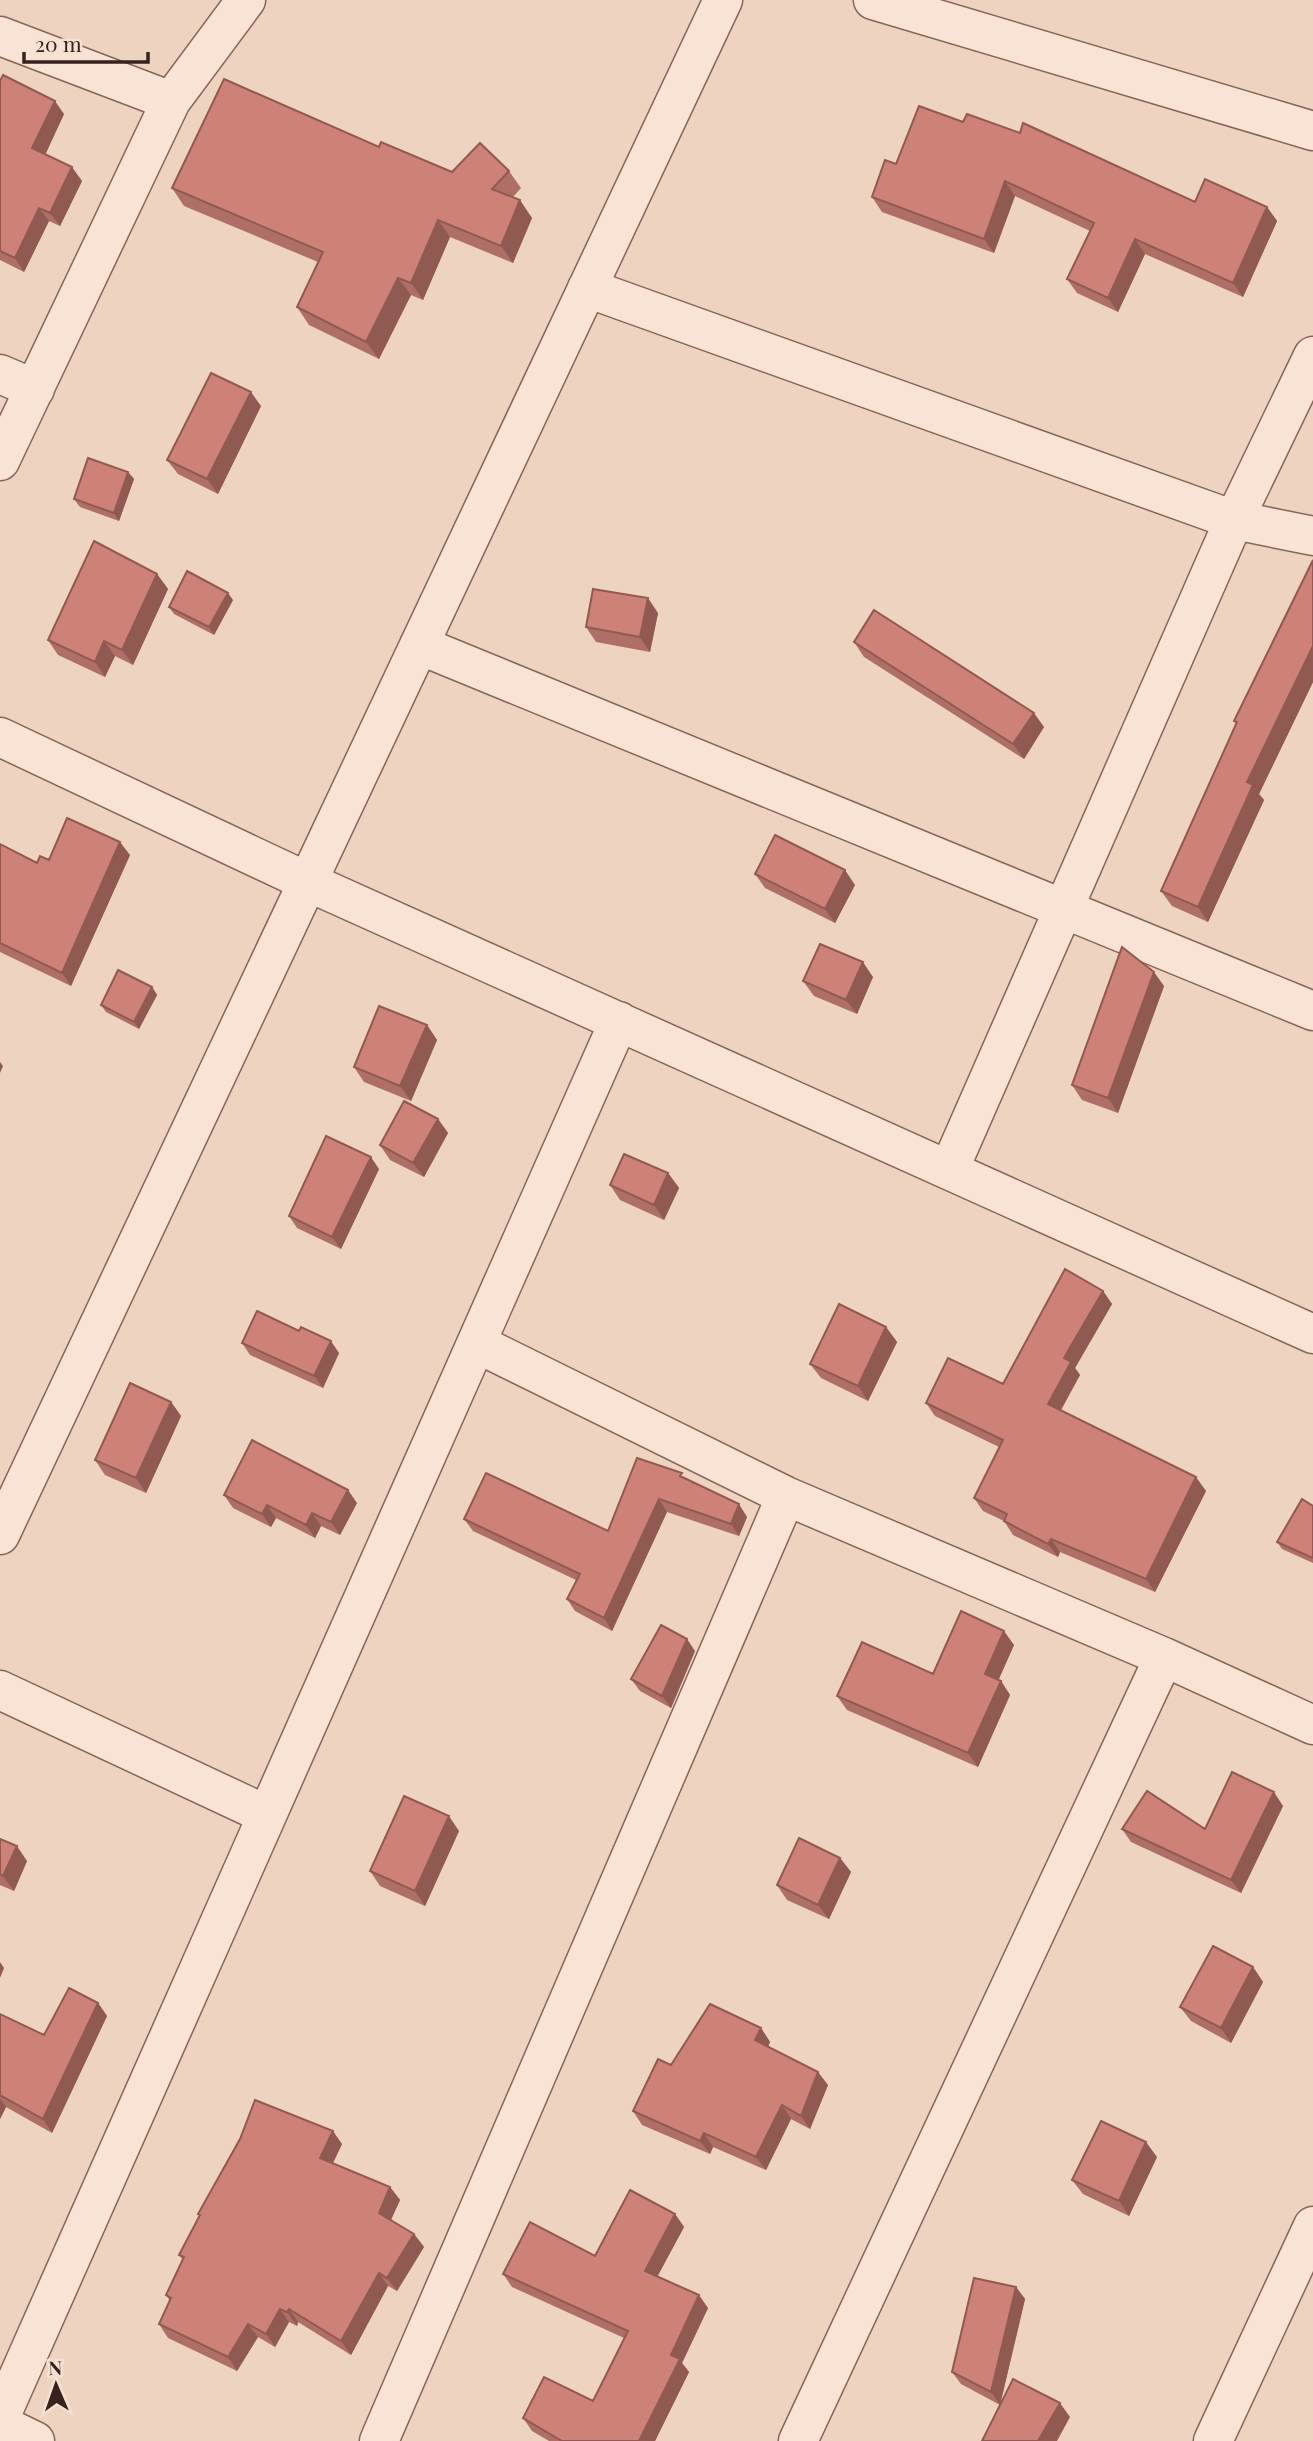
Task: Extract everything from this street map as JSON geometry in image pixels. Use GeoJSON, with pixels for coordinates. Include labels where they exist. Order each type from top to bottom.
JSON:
{"type":"FeatureCollection","features":[{"type":"Feature","properties":{"kind":"street"},"geometry":{"type":"LineString","coordinates":[[0,461],[171,101],[246,0]]}},
{"type":"Feature","properties":{"kind":"street"},"geometry":{"type":"LineString","coordinates":[[0,1535],[723,0]]}},
{"type":"Feature","properties":{"kind":"street"},"geometry":{"type":"LineString","coordinates":[[873,0],[1313,131]]}},
{"type":"Feature","properties":{"kind":"street"},"geometry":{"type":"LineString","coordinates":[[0,36],[171,101]]}},
{"type":"Feature","properties":{"kind":"street"},"geometry":{"type":"LineString","coordinates":[[587,288],[1234,520],[1313,536]]}},
{"type":"Feature","properties":{"kind":"street"},"geometry":{"type":"LineString","coordinates":[[949,1170],[1234,520],[1313,356]]}},
{"type":"Feature","properties":{"kind":"street"},"geometry":{"type":"LineString","coordinates":[[0,373],[35,389]]}},
{"type":"Feature","properties":{"kind":"street"},"geometry":{"type":"LineString","coordinates":[[419,645],[1313,1011]]}},
{"type":"Feature","properties":{"kind":"street"},"geometry":{"type":"LineString","coordinates":[[0,737],[308,882],[1313,1334]]}},
{"type":"Feature","properties":{"kind":"street"},"geometry":{"type":"LineString","coordinates":[[0,2418],[478,1344],[618,1021]]}},
{"type":"Feature","properties":{"kind":"street"},"geometry":{"type":"LineString","coordinates":[[478,1344],[786,1496],[1164,1657],[1313,1726]]}},
{"type":"Feature","properties":{"kind":"street"},"geometry":{"type":"LineString","coordinates":[[379,2441],[786,1496]]}},
{"type":"Feature","properties":{"kind":"street"},"geometry":{"type":"LineString","coordinates":[[798,2441],[1164,1657]]}},
{"type":"Feature","properties":{"kind":"street"},"geometry":{"type":"LineString","coordinates":[[0,1690],[267,1815]]}},
{"type":"Feature","properties":{"kind":"street"},"geometry":{"type":"LineString","coordinates":[[1213,2441],[1313,2226]]}},
{"type":"Feature","properties":{"kind":"street"},"geometry":{"type":"LineString","coordinates":[[0,2424],[35,2441]]}},
{"type":"Feature","properties":{"kind":"building"},"geometry":{"type":"Polygon","coordinates":[[[3,75],[55,101],[32,148],[72,167],[50,213],[39,208],[15,258],[0,251],[0,81],[3,75]]]}},
{"type":"Feature","properties":{"kind":"building"},"geometry":{"type":"Polygon","coordinates":[[[224,79],[379,147],[381,142],[452,172],[480,143],[509,171],[492,189],[520,200],[501,246],[438,220],[411,283],[398,278],[366,342],[297,307],[323,252],[172,188],[224,79]]]}},
{"type":"Feature","properties":{"kind":"building"},"geometry":{"type":"Polygon","coordinates":[[[919,106],[963,122],[967,114],[1020,133],[1023,123],[1195,202],[1205,179],[1267,207],[1233,283],[1135,239],[1108,298],[1067,279],[1094,223],[1005,181],[984,239],[872,197],[885,160],[896,164],[919,106]]]}},
{"type":"Feature","properties":{"kind":"building"},"geometry":{"type":"Polygon","coordinates":[[[211,373],[251,392],[207,479],[167,460],[211,373]]]}},
{"type":"Feature","properties":{"kind":"building"},"geometry":{"type":"Polygon","coordinates":[[[88,458],[128,472],[114,513],[74,499],[88,458]]]}},
{"type":"Feature","properties":{"kind":"building"},"geometry":{"type":"Polygon","coordinates":[[[94,541],[157,574],[122,650],[104,641],[95,662],[48,640],[94,541]]]}},
{"type":"Feature","properties":{"kind":"building"},"geometry":{"type":"Polygon","coordinates":[[[1313,560],[1313,646],[1247,782],[1253,785],[1198,907],[1161,891],[1237,722],[1234,721],[1313,560]]]}},
{"type":"Feature","properties":{"kind":"building"},"geometry":{"type":"Polygon","coordinates":[[[187,571],[228,593],[209,627],[169,607],[187,571]]]}},
{"type":"Feature","properties":{"kind":"building"},"geometry":{"type":"Polygon","coordinates":[[[593,589],[648,598],[640,637],[586,627],[593,589]]]}},
{"type":"Feature","properties":{"kind":"building"},"geometry":{"type":"Polygon","coordinates":[[[874,610],[1034,713],[1013,744],[854,642],[874,610]]]}},
{"type":"Feature","properties":{"kind":"building"},"geometry":{"type":"Polygon","coordinates":[[[67,818],[120,842],[62,973],[0,943],[0,844],[37,863],[40,856],[49,860],[67,818]]]}},
{"type":"Feature","properties":{"kind":"building"},"geometry":{"type":"Polygon","coordinates":[[[775,835],[845,870],[825,909],[755,874],[775,835]]]}},
{"type":"Feature","properties":{"kind":"building"},"geometry":{"type":"Polygon","coordinates":[[[820,944],[863,962],[846,1000],[803,981],[820,944]]]}},
{"type":"Feature","properties":{"kind":"building"},"geometry":{"type":"Polygon","coordinates":[[[1122,947],[1154,972],[1108,1098],[1072,1085],[1122,947]]]}},
{"type":"Feature","properties":{"kind":"building"},"geometry":{"type":"Polygon","coordinates":[[[118,970],[152,987],[134,1022],[101,1005],[118,970]]]}},
{"type":"Feature","properties":{"kind":"building"},"geometry":{"type":"Polygon","coordinates":[[[379,1006],[427,1025],[400,1086],[354,1067],[379,1006]]]}},
{"type":"Feature","properties":{"kind":"building"},"geometry":{"type":"Polygon","coordinates":[[[404,1101],[438,1119],[413,1163],[380,1145],[404,1101]]]}},
{"type":"Feature","properties":{"kind":"building"},"geometry":{"type":"Polygon","coordinates":[[[326,1136],[371,1157],[332,1237],[289,1216],[326,1136]]]}},
{"type":"Feature","properties":{"kind":"building"},"geometry":{"type":"Polygon","coordinates":[[[624,1154],[668,1173],[654,1205],[610,1185],[624,1154]]]}},
{"type":"Feature","properties":{"kind":"building"},"geometry":{"type":"Polygon","coordinates":[[[1065,1269],[1103,1291],[1064,1358],[1071,1362],[1048,1404],[1196,1477],[1146,1579],[1051,1539],[1048,1544],[1004,1521],[1007,1514],[974,1498],[1003,1440],[926,1403],[948,1358],[1003,1384],[1065,1269]]]}},
{"type":"Feature","properties":{"kind":"building"},"geometry":{"type":"Polygon","coordinates":[[[839,1304],[886,1327],[858,1386],[810,1364],[839,1304]]]}},
{"type":"Feature","properties":{"kind":"building"},"geometry":{"type":"Polygon","coordinates":[[[257,1311],[299,1331],[301,1327],[331,1341],[314,1376],[242,1343],[257,1311]]]}},
{"type":"Feature","properties":{"kind":"building"},"geometry":{"type":"Polygon","coordinates":[[[130,1383],[171,1402],[136,1478],[95,1460],[130,1383]]]}},
{"type":"Feature","properties":{"kind":"building"},"geometry":{"type":"Polygon","coordinates":[[[252,1440],[348,1490],[331,1522],[312,1513],[306,1525],[267,1505],[262,1514],[224,1495],[252,1440]]]}},
{"type":"Feature","properties":{"kind":"building"},"geometry":{"type":"Polygon","coordinates":[[[637,1458],[682,1473],[680,1476],[739,1504],[731,1524],[659,1499],[604,1618],[567,1599],[580,1574],[464,1519],[486,1473],[608,1531],[637,1458]]]}},
{"type":"Feature","properties":{"kind":"building"},"geometry":{"type":"Polygon","coordinates":[[[1302,1499],[1313,1506],[1313,1558],[1277,1542],[1302,1499]]]}},
{"type":"Feature","properties":{"kind":"building"},"geometry":{"type":"Polygon","coordinates":[[[961,1611],[1004,1631],[985,1674],[1001,1681],[968,1753],[837,1696],[862,1642],[933,1674],[961,1611]]]}},
{"type":"Feature","properties":{"kind":"building"},"geometry":{"type":"Polygon","coordinates":[[[661,1625],[687,1639],[662,1696],[631,1679],[661,1625]]]}},
{"type":"Feature","properties":{"kind":"building"},"geometry":{"type":"Polygon","coordinates":[[[1232,1772],[1274,1792],[1231,1880],[1122,1829],[1147,1791],[1205,1829],[1232,1772]]]}},
{"type":"Feature","properties":{"kind":"building"},"geometry":{"type":"Polygon","coordinates":[[[404,1796],[449,1816],[415,1891],[370,1871],[404,1796]]]}},
{"type":"Feature","properties":{"kind":"building"},"geometry":{"type":"Polygon","coordinates":[[[799,1838],[840,1858],[818,1905],[777,1885],[799,1838]]]}},
{"type":"Feature","properties":{"kind":"building"},"geometry":{"type":"Polygon","coordinates":[[[0,1839],[17,1846],[3,1876],[0,1874],[0,1839]]]}},
{"type":"Feature","properties":{"kind":"building"},"geometry":{"type":"Polygon","coordinates":[[[1213,1946],[1253,1967],[1221,2028],[1180,2007],[1213,1946]]]}},
{"type":"Feature","properties":{"kind":"building"},"geometry":{"type":"Polygon","coordinates":[[[69,1988],[98,2003],[43,2119],[0,2095],[0,2014],[44,2035],[69,1988]]]}},
{"type":"Feature","properties":{"kind":"building"},"geometry":{"type":"Polygon","coordinates":[[[710,2004],[761,2028],[755,2040],[818,2072],[801,2116],[782,2105],[756,2157],[704,2133],[700,2141],[633,2111],[658,2059],[671,2065],[710,2004]]]}},
{"type":"Feature","properties":{"kind":"building"},"geometry":{"type":"Polygon","coordinates":[[[255,2100],[333,2131],[320,2158],[390,2187],[379,2213],[414,2234],[387,2278],[379,2273],[341,2341],[289,2309],[287,2312],[280,2309],[266,2334],[248,2324],[228,2357],[159,2324],[171,2298],[166,2295],[184,2257],[179,2255],[200,2215],[198,2214],[240,2139],[255,2100]]]}},
{"type":"Feature","properties":{"kind":"building"},"geometry":{"type":"Polygon","coordinates":[[[1101,2121],[1146,2142],[1119,2201],[1072,2180],[1101,2121]]]}},
{"type":"Feature","properties":{"kind":"building"},"geometry":{"type":"Polygon","coordinates":[[[630,2190],[675,2214],[645,2271],[699,2295],[671,2355],[680,2359],[639,2441],[562,2441],[523,2418],[544,2377],[593,2401],[628,2331],[503,2274],[530,2222],[595,2256],[630,2190]]]}},
{"type":"Feature","properties":{"kind":"building"},"geometry":{"type":"Polygon","coordinates":[[[974,2278],[1016,2287],[991,2392],[952,2372],[974,2278]]]}},
{"type":"Feature","properties":{"kind":"building"},"geometry":{"type":"Polygon","coordinates":[[[1013,2379],[1060,2403],[1038,2441],[982,2441],[1013,2379]]]}}]}
